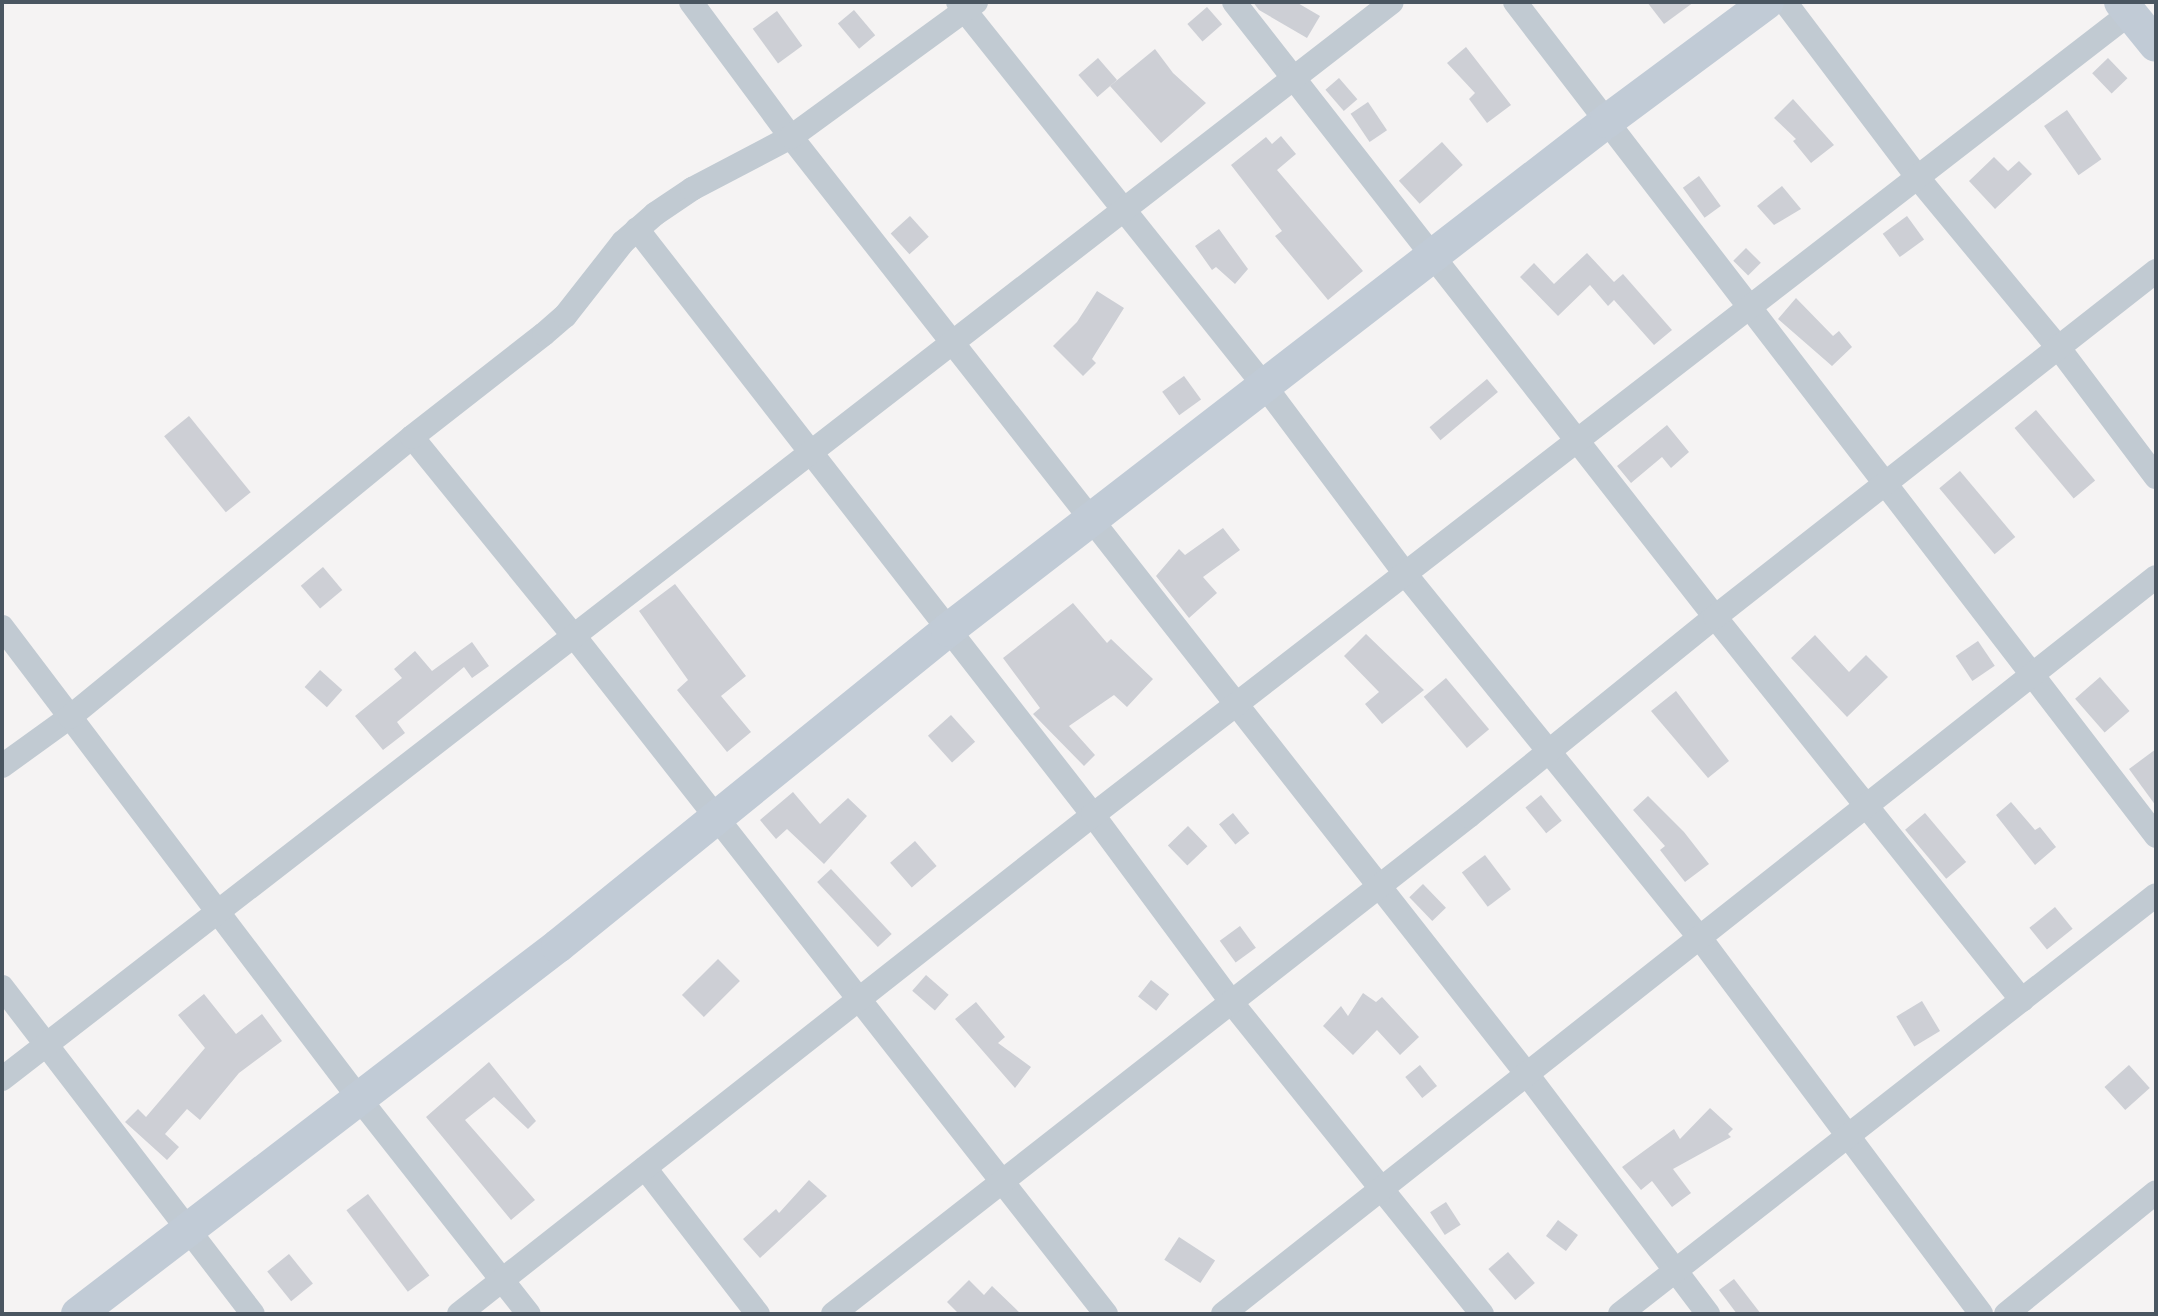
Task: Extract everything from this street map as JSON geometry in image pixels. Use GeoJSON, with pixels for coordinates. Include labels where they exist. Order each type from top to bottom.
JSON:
{"type":"FeatureCollection","features":[{"type":"Feature","properties":{"kind":"main road"},"geometry":{"type":"LineString","coordinates":[[78,1314],[717,819],[948,630],[1607,121],[1767,2]]}},
{"type":"Feature","properties":{"kind":"main road"},"geometry":{"type":"LineString","coordinates":[[2125,7],[2156,45]]}},
{"type":"Feature","properties":{"kind":"street"},"geometry":{"type":"LineString","coordinates":[[691,2],[791,137],[1526,1073],[1708,1314]]}},
{"type":"Feature","properties":{"kind":"street"},"geometry":{"type":"LineString","coordinates":[[1234,2],[1715,617],[2022,1000]]}},
{"type":"Feature","properties":{"kind":"street"},"geometry":{"type":"LineString","coordinates":[[2,1079],[1392,2]]}},
{"type":"Feature","properties":{"kind":"street"},"geometry":{"type":"LineString","coordinates":[[1515,2],[2156,836]]}},
{"type":"Feature","properties":{"kind":"street"},"geometry":{"type":"LineString","coordinates":[[1785,2],[1918,178],[2058,347],[2156,477]]}},
{"type":"Feature","properties":{"kind":"street"},"geometry":{"type":"LineString","coordinates":[[2,766],[70,717],[565,316],[637,229],[692,189],[791,137],[966,5],[1264,385],[1406,575],[1700,938],[1981,1314]]}},
{"type":"Feature","properties":{"kind":"street"},"geometry":{"type":"LineString","coordinates":[[459,1314],[1093,815],[1918,178],[2125,7]]}},
{"type":"Feature","properties":{"kind":"street"},"geometry":{"type":"LineString","coordinates":[[637,229],[1093,815],[1232,1003],[1482,1314]]}},
{"type":"Feature","properties":{"kind":"street"},"geometry":{"type":"LineString","coordinates":[[833,1314],[1232,1003],[1715,617],[2156,271]]}},
{"type":"Feature","properties":{"kind":"street"},"geometry":{"type":"LineString","coordinates":[[412,437],[574,636],[1106,1314]]}},
{"type":"Feature","properties":{"kind":"street"},"geometry":{"type":"LineString","coordinates":[[1223,1314],[2156,577]]}},
{"type":"Feature","properties":{"kind":"street"},"geometry":{"type":"LineString","coordinates":[[2,627],[358,1097],[529,1314]]}},
{"type":"Feature","properties":{"kind":"street"},"geometry":{"type":"LineString","coordinates":[[1620,1314],[2156,895]]}},
{"type":"Feature","properties":{"kind":"street"},"geometry":{"type":"LineString","coordinates":[[2,987],[253,1314]]}},
{"type":"Feature","properties":{"kind":"street"},"geometry":{"type":"LineString","coordinates":[[645,1168],[758,1314]]}},
{"type":"Feature","properties":{"kind":"street"},"geometry":{"type":"LineString","coordinates":[[2006,1314],[2156,1192]]}},
{"type":"Feature","properties":{"kind":"building"},"geometry":{"type":"Polygon","coordinates":[[[1253,2],[1296,2],[1320,16],[1307,38],[1259,10],[1253,2]]]}},
{"type":"Feature","properties":{"kind":"building"},"geometry":{"type":"Polygon","coordinates":[[[1647,2],[1694,2],[1664,24],[1647,2]]]}},
{"type":"Feature","properties":{"kind":"building"},"geometry":{"type":"Polygon","coordinates":[[[1207,7],[1222,24],[1202,41],[1187,24],[1207,7]]]}},
{"type":"Feature","properties":{"kind":"building"},"geometry":{"type":"Polygon","coordinates":[[[854,10],[875,35],[859,49],[838,23],[854,10]]]}},
{"type":"Feature","properties":{"kind":"building"},"geometry":{"type":"Polygon","coordinates":[[[777,11],[802,46],[778,63],[753,29],[777,11]]]}},
{"type":"Feature","properties":{"kind":"building"},"geometry":{"type":"Polygon","coordinates":[[[1466,47],[1511,105],[1487,123],[1469,99],[1475,93],[1447,63],[1466,47]]]}},
{"type":"Feature","properties":{"kind":"building"},"geometry":{"type":"Polygon","coordinates":[[[1155,49],[1173,73],[1206,103],[1161,143],[1110,86],[1155,49]]]}},
{"type":"Feature","properties":{"kind":"building"},"geometry":{"type":"Polygon","coordinates":[[[1098,58],[1117,80],[1097,97],[1078,75],[1098,58]]]}},
{"type":"Feature","properties":{"kind":"building"},"geometry":{"type":"Polygon","coordinates":[[[2108,58],[2127,78],[2112,93],[2092,73],[2108,58]]]}},
{"type":"Feature","properties":{"kind":"building"},"geometry":{"type":"Polygon","coordinates":[[[1339,78],[1357,99],[1344,111],[1325,90],[1339,78]]]}},
{"type":"Feature","properties":{"kind":"building"},"geometry":{"type":"Polygon","coordinates":[[[1793,99],[1834,145],[1811,163],[1793,141],[1796,139],[1774,118],[1793,99]]]}},
{"type":"Feature","properties":{"kind":"building"},"geometry":{"type":"Polygon","coordinates":[[[1368,102],[1387,130],[1370,142],[1351,114],[1368,102]]]}},
{"type":"Feature","properties":{"kind":"building"},"geometry":{"type":"Polygon","coordinates":[[[2067,110],[2101,159],[2078,175],[2044,126],[2067,110]]]}},
{"type":"Feature","properties":{"kind":"building"},"geometry":{"type":"Polygon","coordinates":[[[1281,136],[1296,154],[1277,170],[1363,271],[1328,300],[1275,236],[1282,231],[1231,165],[1266,137],[1272,144],[1281,136]]]}},
{"type":"Feature","properties":{"kind":"building"},"geometry":{"type":"Polygon","coordinates":[[[1442,142],[1463,165],[1420,204],[1399,181],[1442,142]]]}},
{"type":"Feature","properties":{"kind":"building"},"geometry":{"type":"Polygon","coordinates":[[[1994,157],[2008,171],[2019,161],[2032,174],[1995,209],[1969,181],[1994,157]]]}},
{"type":"Feature","properties":{"kind":"building"},"geometry":{"type":"Polygon","coordinates":[[[1699,176],[1721,206],[1705,218],[1683,188],[1699,176]]]}},
{"type":"Feature","properties":{"kind":"building"},"geometry":{"type":"Polygon","coordinates":[[[1782,186],[1801,209],[1774,225],[1757,206],[1782,186]]]}},
{"type":"Feature","properties":{"kind":"building"},"geometry":{"type":"Polygon","coordinates":[[[910,216],[929,237],[909,254],[891,233],[910,216]]]}},
{"type":"Feature","properties":{"kind":"building"},"geometry":{"type":"Polygon","coordinates":[[[1907,216],[1924,239],[1900,257],[1883,234],[1907,216]]]}},
{"type":"Feature","properties":{"kind":"building"},"geometry":{"type":"Polygon","coordinates":[[[1219,229],[1248,269],[1235,284],[1216,267],[1212,270],[1195,246],[1219,229]]]}},
{"type":"Feature","properties":{"kind":"building"},"geometry":{"type":"Polygon","coordinates":[[[1746,248],[1761,263],[1748,276],[1733,261],[1746,248]]]}},
{"type":"Feature","properties":{"kind":"building"},"geometry":{"type":"Polygon","coordinates":[[[1587,253],[1614,282],[1623,274],[1672,330],[1654,345],[1614,300],[1608,306],[1590,285],[1558,316],[1520,277],[1534,263],[1554,284],[1587,253]]]}},
{"type":"Feature","properties":{"kind":"building"},"geometry":{"type":"Polygon","coordinates":[[[1097,291],[1124,308],[1092,359],[1096,363],[1083,376],[1053,346],[1077,322],[1097,291]]]}},
{"type":"Feature","properties":{"kind":"building"},"geometry":{"type":"Polygon","coordinates":[[[1796,298],[1833,336],[1839,331],[1852,347],[1832,366],[1778,319],[1796,298]]]}},
{"type":"Feature","properties":{"kind":"building"},"geometry":{"type":"Polygon","coordinates":[[[1184,376],[1201,399],[1179,415],[1162,392],[1184,376]]]}},
{"type":"Feature","properties":{"kind":"building"},"geometry":{"type":"Polygon","coordinates":[[[1487,379],[1498,392],[1440,440],[1430,427],[1487,379]]]}},
{"type":"Feature","properties":{"kind":"building"},"geometry":{"type":"Polygon","coordinates":[[[2036,410],[2095,480],[2074,498],[2015,428],[2036,410]]]}},
{"type":"Feature","properties":{"kind":"building"},"geometry":{"type":"Polygon","coordinates":[[[189,416],[251,492],[226,512],[164,436],[189,416]]]}},
{"type":"Feature","properties":{"kind":"building"},"geometry":{"type":"Polygon","coordinates":[[[1667,425],[1689,452],[1671,468],[1662,457],[1631,483],[1617,466],[1667,425]]]}},
{"type":"Feature","properties":{"kind":"building"},"geometry":{"type":"Polygon","coordinates":[[[1960,471],[2015,537],[1995,554],[1939,488],[1960,471]]]}},
{"type":"Feature","properties":{"kind":"building"},"geometry":{"type":"Polygon","coordinates":[[[1223,528],[1240,550],[1203,577],[1217,593],[1189,618],[1156,576],[1179,549],[1185,555],[1223,528]]]}},
{"type":"Feature","properties":{"kind":"building"},"geometry":{"type":"Polygon","coordinates":[[[323,567],[342,590],[320,609],[301,586],[323,567]]]}},
{"type":"Feature","properties":{"kind":"building"},"geometry":{"type":"Polygon","coordinates":[[[675,584],[746,676],[721,696],[751,732],[727,752],[677,690],[688,680],[639,611],[675,584]]]}},
{"type":"Feature","properties":{"kind":"building"},"geometry":{"type":"Polygon","coordinates":[[[1073,603],[1107,643],[1111,639],[1153,679],[1127,707],[1114,695],[1069,726],[1095,755],[1084,766],[1033,714],[1040,708],[1003,658],[1073,603]]]}},
{"type":"Feature","properties":{"kind":"building"},"geometry":{"type":"Polygon","coordinates":[[[1366,634],[1424,690],[1382,724],[1365,704],[1379,692],[1344,656],[1366,634]]]}},
{"type":"Feature","properties":{"kind":"building"},"geometry":{"type":"Polygon","coordinates":[[[1815,635],[1849,672],[1866,655],[1888,677],[1847,717],[1791,658],[1815,635]]]}},
{"type":"Feature","properties":{"kind":"building"},"geometry":{"type":"Polygon","coordinates":[[[1978,641],[1995,666],[1972,681],[1956,656],[1978,641]]]}},
{"type":"Feature","properties":{"kind":"building"},"geometry":{"type":"Polygon","coordinates":[[[472,642],[489,666],[472,678],[464,667],[397,722],[405,733],[383,750],[355,716],[402,678],[394,669],[415,651],[432,671],[472,642]]]}},
{"type":"Feature","properties":{"kind":"building"},"geometry":{"type":"Polygon","coordinates":[[[320,670],[342,690],[327,707],[305,687],[320,670]]]}},
{"type":"Feature","properties":{"kind":"building"},"geometry":{"type":"Polygon","coordinates":[[[2100,677],[2130,711],[2105,733],[2075,699],[2100,677]]]}},
{"type":"Feature","properties":{"kind":"building"},"geometry":{"type":"Polygon","coordinates":[[[1446,678],[1489,729],[1467,748],[1424,697],[1446,678]]]}},
{"type":"Feature","properties":{"kind":"building"},"geometry":{"type":"Polygon","coordinates":[[[1676,691],[1729,761],[1708,778],[1651,711],[1676,691]]]}},
{"type":"Feature","properties":{"kind":"building"},"geometry":{"type":"Polygon","coordinates":[[[951,715],[975,742],[952,762],[928,736],[951,715]]]}},
{"type":"Feature","properties":{"kind":"building"},"geometry":{"type":"Polygon","coordinates":[[[2156,749],[2156,806],[2129,769],[2156,749]]]}},
{"type":"Feature","properties":{"kind":"building"},"geometry":{"type":"Polygon","coordinates":[[[793,792],[820,824],[848,798],[867,816],[824,864],[787,829],[776,839],[760,820],[793,792]]]}},
{"type":"Feature","properties":{"kind":"building"},"geometry":{"type":"Polygon","coordinates":[[[1541,795],[1562,821],[1546,833],[1525,808],[1541,795]]]}},
{"type":"Feature","properties":{"kind":"building"},"geometry":{"type":"Polygon","coordinates":[[[1648,796],[1684,832],[1709,864],[1685,882],[1660,850],[1665,846],[1633,810],[1648,796]]]}},
{"type":"Feature","properties":{"kind":"building"},"geometry":{"type":"Polygon","coordinates":[[[2011,802],[2035,830],[2040,827],[2056,847],[2035,865],[1996,815],[2011,802]]]}},
{"type":"Feature","properties":{"kind":"building"},"geometry":{"type":"Polygon","coordinates":[[[1233,813],[1249,833],[1235,845],[1219,824],[1233,813]]]}},
{"type":"Feature","properties":{"kind":"building"},"geometry":{"type":"Polygon","coordinates":[[[1925,813],[1966,862],[1946,879],[1905,830],[1925,813]]]}},
{"type":"Feature","properties":{"kind":"building"},"geometry":{"type":"Polygon","coordinates":[[[1188,826],[1207,846],[1187,866],[1168,845],[1188,826]]]}},
{"type":"Feature","properties":{"kind":"building"},"geometry":{"type":"Polygon","coordinates":[[[915,841],[937,866],[912,888],[890,863],[915,841]]]}},
{"type":"Feature","properties":{"kind":"building"},"geometry":{"type":"Polygon","coordinates":[[[1485,855],[1511,889],[1488,907],[1462,872],[1485,855]]]}},
{"type":"Feature","properties":{"kind":"building"},"geometry":{"type":"Polygon","coordinates":[[[831,869],[892,934],[878,947],[817,882],[831,869]]]}},
{"type":"Feature","properties":{"kind":"building"},"geometry":{"type":"Polygon","coordinates":[[[1423,884],[1446,908],[1432,921],[1409,897],[1423,884]]]}},
{"type":"Feature","properties":{"kind":"building"},"geometry":{"type":"Polygon","coordinates":[[[2055,907],[2073,929],[2047,950],[2029,928],[2055,907]]]}},
{"type":"Feature","properties":{"kind":"building"},"geometry":{"type":"Polygon","coordinates":[[[1240,926],[1256,948],[1236,963],[1220,941],[1240,926]]]}},
{"type":"Feature","properties":{"kind":"building"},"geometry":{"type":"Polygon","coordinates":[[[718,959],[740,981],[704,1017],[682,995],[718,959]]]}},
{"type":"Feature","properties":{"kind":"building"},"geometry":{"type":"Polygon","coordinates":[[[926,975],[949,995],[935,1011],[912,991],[926,975]]]}},
{"type":"Feature","properties":{"kind":"building"},"geometry":{"type":"Polygon","coordinates":[[[1151,980],[1169,994],[1156,1011],[1138,997],[1151,980]]]}},
{"type":"Feature","properties":{"kind":"building"},"geometry":{"type":"Polygon","coordinates":[[[1363,993],[1376,1002],[1382,997],[1419,1037],[1400,1055],[1377,1030],[1353,1055],[1323,1026],[1341,1006],[1348,1016],[1363,993]]]}},
{"type":"Feature","properties":{"kind":"building"},"geometry":{"type":"Polygon","coordinates":[[[204,994],[236,1034],[262,1014],[282,1041],[239,1073],[200,1120],[187,1109],[165,1134],[179,1147],[167,1160],[125,1122],[138,1109],[146,1117],[205,1048],[178,1015],[204,994]]]}},
{"type":"Feature","properties":{"kind":"building"},"geometry":{"type":"Polygon","coordinates":[[[1922,1001],[1940,1031],[1914,1046],[1896,1016],[1922,1001]]]}},
{"type":"Feature","properties":{"kind":"building"},"geometry":{"type":"Polygon","coordinates":[[[976,1002],[1005,1037],[998,1043],[1031,1067],[1015,1088],[955,1019],[976,1002]]]}},
{"type":"Feature","properties":{"kind":"building"},"geometry":{"type":"Polygon","coordinates":[[[489,1062],[536,1121],[528,1129],[494,1097],[465,1120],[535,1200],[511,1220],[426,1117],[489,1062]]]}},
{"type":"Feature","properties":{"kind":"building"},"geometry":{"type":"Polygon","coordinates":[[[1420,1065],[1437,1086],[1422,1098],[1405,1077],[1420,1065]]]}},
{"type":"Feature","properties":{"kind":"building"},"geometry":{"type":"Polygon","coordinates":[[[2129,1065],[2150,1088],[2125,1110],[2104,1087],[2129,1065]]]}},
{"type":"Feature","properties":{"kind":"building"},"geometry":{"type":"Polygon","coordinates":[[[1710,1108],[1733,1129],[1728,1134],[1731,1137],[1673,1169],[1691,1193],[1672,1207],[1652,1181],[1641,1190],[1622,1167],[1674,1129],[1680,1139],[1710,1108]]]}},
{"type":"Feature","properties":{"kind":"building"},"geometry":{"type":"Polygon","coordinates":[[[809,1180],[827,1196],[760,1258],[743,1239],[776,1209],[779,1213],[809,1180]]]}},
{"type":"Feature","properties":{"kind":"building"},"geometry":{"type":"Polygon","coordinates":[[[368,1194],[429,1275],[408,1292],[346,1210],[368,1194]]]}},
{"type":"Feature","properties":{"kind":"building"},"geometry":{"type":"Polygon","coordinates":[[[1446,1202],[1461,1225],[1445,1235],[1430,1212],[1446,1202]]]}},
{"type":"Feature","properties":{"kind":"building"},"geometry":{"type":"Polygon","coordinates":[[[1558,1220],[1578,1235],[1566,1251],[1546,1236],[1558,1220]]]}},
{"type":"Feature","properties":{"kind":"building"},"geometry":{"type":"Polygon","coordinates":[[[1179,1237],[1215,1260],[1200,1283],[1164,1260],[1179,1237]]]}},
{"type":"Feature","properties":{"kind":"building"},"geometry":{"type":"Polygon","coordinates":[[[1508,1252],[1535,1283],[1515,1300],[1488,1269],[1508,1252]]]}},
{"type":"Feature","properties":{"kind":"building"},"geometry":{"type":"Polygon","coordinates":[[[289,1254],[313,1284],[291,1301],[267,1272],[289,1254]]]}},
{"type":"Feature","properties":{"kind":"building"},"geometry":{"type":"Polygon","coordinates":[[[1734,1279],[1761,1314],[1737,1314],[1719,1290],[1734,1279]]]}},
{"type":"Feature","properties":{"kind":"building"},"geometry":{"type":"Polygon","coordinates":[[[969,1280],[984,1295],[992,1286],[1021,1314],[959,1314],[947,1302],[969,1280]]]}}]}
